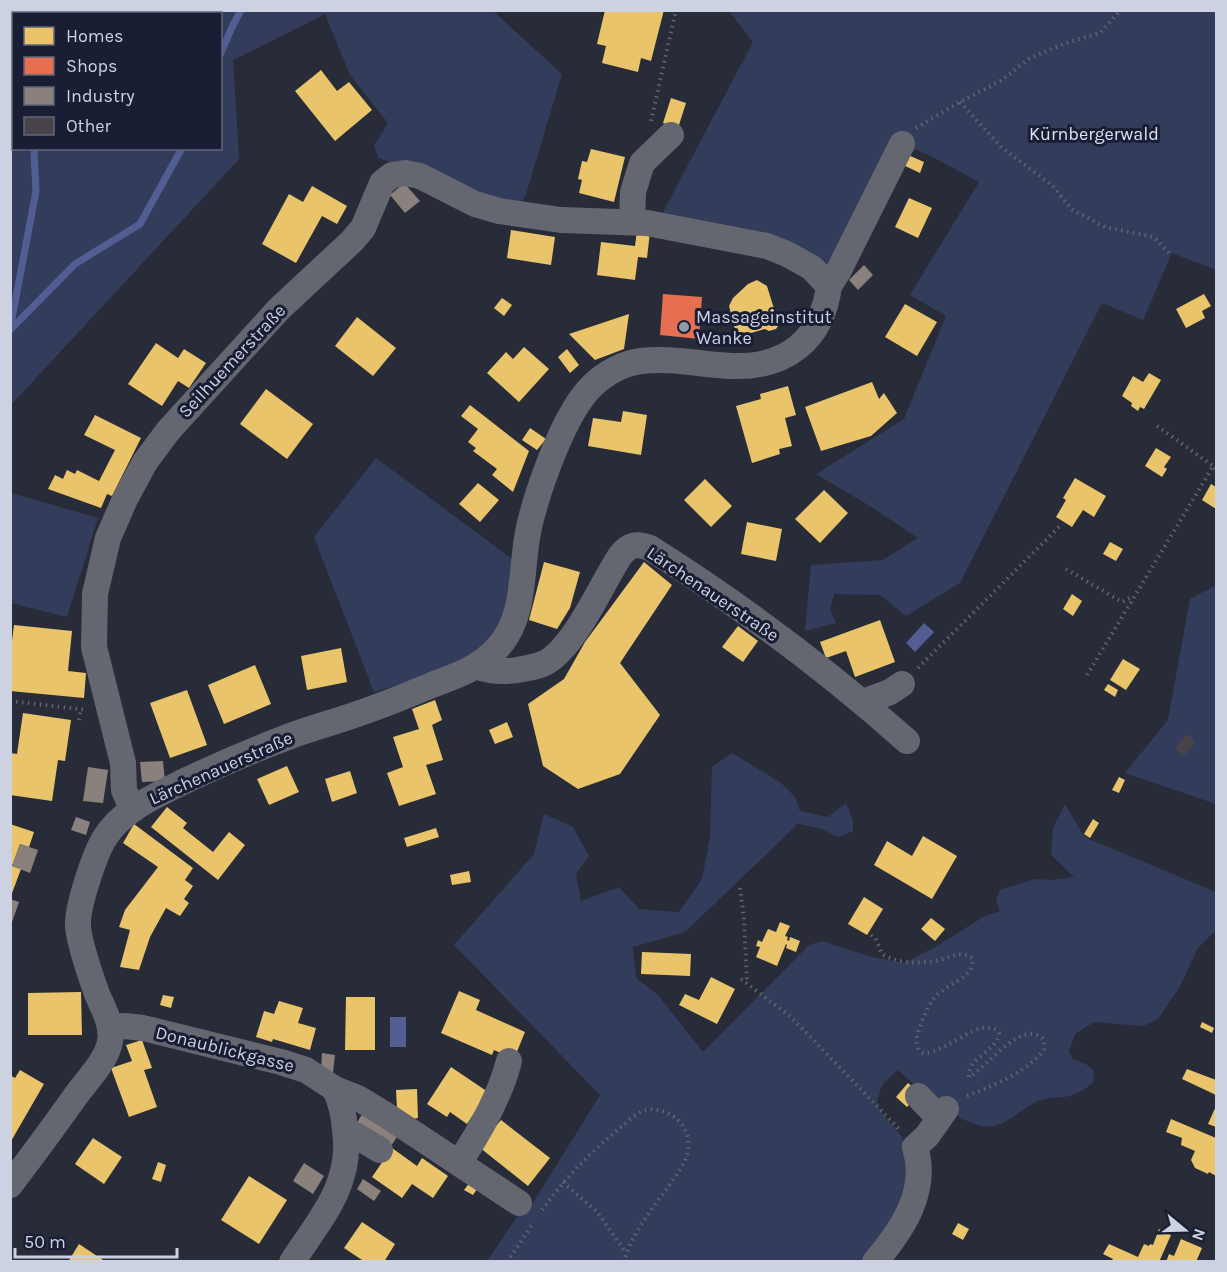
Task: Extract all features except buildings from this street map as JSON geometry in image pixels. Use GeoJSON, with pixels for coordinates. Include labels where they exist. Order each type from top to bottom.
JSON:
{"type":"FeatureCollection","features":[{"type":"Feature","properties":{"kind":"street"},"geometry":{"type":"LineString","coordinates":[[632,222],[633,192],[638,175],[648,157],[671,135]]}},
{"type":"Feature","properties":{"kind":"street"},"geometry":{"type":"LineString","coordinates":[[829,286],[902,144]]}},
{"type":"Feature","properties":{"kind":"street","name":"Seilhuemerstraße"},"geometry":{"type":"LineString","coordinates":[[132,810],[124,790],[123,763],[94,647],[95,594],[108,538],[145,462],[168,431],[279,309],[352,241],[363,228],[382,183],[392,176],[405,173],[420,176],[475,204],[499,211],[561,220],[664,225],[767,246],[812,268],[829,286]]}},
{"type":"Feature","properties":{"kind":"street","name":"Lärchenauerstraße"},"geometry":{"type":"LineString","coordinates":[[110,1028],[79,937],[78,914],[99,849],[110,830],[132,810],[170,788],[243,755],[293,735],[370,710],[476,666],[505,641],[515,621],[520,602],[529,527],[538,496],[563,430],[576,404],[593,385],[614,370],[639,361],[735,366],[760,364],[788,354],[806,342],[815,330],[823,315],[829,286]]}},
{"type":"Feature","properties":{"kind":"street","name":"Lärchenauerstraße"},"geometry":{"type":"LineString","coordinates":[[476,666],[496,671],[513,671],[546,662],[564,646],[625,549],[637,544],[650,548],[690,574],[863,702],[907,741]]}},
{"type":"Feature","properties":{"kind":"street"},"geometry":{"type":"LineString","coordinates":[[863,702],[890,692],[902,684]]}},
{"type":"Feature","properties":{"kind":"street","name":"Donaublickgasse"},"geometry":{"type":"LineString","coordinates":[[110,1028],[125,1026],[143,1028],[306,1070],[335,1089],[358,1098],[519,1203]]}},
{"type":"Feature","properties":{"kind":"street"},"geometry":{"type":"LineString","coordinates":[[10,1185],[104,1056],[110,1041],[110,1028]]}},
{"type":"Feature","properties":{"kind":"street"},"geometry":{"type":"LineString","coordinates":[[459,1163],[506,1075],[509,1060]]}},
{"type":"Feature","properties":{"kind":"street"},"geometry":{"type":"LineString","coordinates":[[292,1262],[342,1181],[347,1160],[346,1134],[343,1113],[335,1089]]}},
{"type":"Feature","properties":{"kind":"street"},"geometry":{"type":"LineString","coordinates":[[875,1262],[900,1231],[909,1215],[918,1179],[918,1160],[915,1148],[927,1136],[942,1113],[918,1096]]}},
{"type":"Feature","properties":{"kind":"street"},"geometry":{"type":"LineString","coordinates":[[346,1134],[354,1135],[380,1150]]}},
{"type":"Feature","properties":{"kind":"path"},"geometry":{"type":"LineString","coordinates":[[648,157],[646,143],[676,10]]}},
{"type":"Feature","properties":{"kind":"path"},"geometry":{"type":"LineString","coordinates":[[902,144],[923,123],[1002,80],[1030,58],[1066,43],[1100,33],[1121,10]]}},
{"type":"Feature","properties":{"kind":"path"},"geometry":{"type":"LineString","coordinates":[[960,102],[1002,148],[1053,186],[1071,209],[1105,227],[1129,230],[1154,237],[1170,254]]}},
{"type":"Feature","properties":{"kind":"path"},"geometry":{"type":"LineString","coordinates":[[1087,675],[1215,468],[1157,426]]}},
{"type":"Feature","properties":{"kind":"path"},"geometry":{"type":"LineString","coordinates":[[902,684],[1060,526]]}},
{"type":"Feature","properties":{"kind":"path"},"geometry":{"type":"LineString","coordinates":[[1066,569],[1122,602],[1134,596]]}},
{"type":"Feature","properties":{"kind":"path"},"geometry":{"type":"LineString","coordinates":[[10,701],[110,712]]}},
{"type":"Feature","properties":{"kind":"path"},"geometry":{"type":"LineString","coordinates":[[79,720],[81,709]]}},
{"type":"Feature","properties":{"kind":"path"},"geometry":{"type":"LineString","coordinates":[[740,888],[747,982]]}},
{"type":"Feature","properties":{"kind":"path"},"geometry":{"type":"LineString","coordinates":[[871,935],[875,938],[882,954],[903,962],[926,962],[959,954],[968,954],[972,958],[971,971],[937,994],[931,1002],[916,1041],[919,1050],[923,1053],[941,1049],[978,1028],[990,1026],[994,1028],[999,1033],[998,1040],[974,1063],[968,1072],[969,1077],[1018,1037],[1031,1033],[1041,1036],[1044,1040],[1044,1049],[1030,1062],[995,1084],[959,1099],[942,1113]]}},
{"type":"Feature","properties":{"kind":"path"},"geometry":{"type":"LineString","coordinates":[[741,979],[792,1017],[872,1098],[915,1148]]}},
{"type":"Feature","properties":{"kind":"path"},"geometry":{"type":"LineString","coordinates":[[507,1262],[563,1182],[609,1137],[639,1112],[650,1109],[661,1111],[671,1114],[681,1123],[688,1134],[689,1148],[685,1162],[642,1224],[626,1253],[624,1262]]}},
{"type":"Feature","properties":{"kind":"path"},"geometry":{"type":"LineString","coordinates":[[563,1182],[598,1213],[626,1253]]}},
{"type":"Feature","properties":{"kind":"green space"},"geometry":{"type":"Polygon","coordinates":[[[11,11],[493,11],[562,74],[526,194],[518,208],[379,158],[374,146],[388,123],[350,75],[325,14],[233,60],[239,159],[11,405],[11,11]]]}},
{"type":"Feature","properties":{"kind":"green space","name":"Kürnbergerwald"},"geometry":{"type":"Polygon","coordinates":[[[729,11],[1216,11],[1216,270],[1172,253],[1143,320],[1102,303],[960,583],[906,616],[880,595],[834,594],[830,609],[836,623],[805,631],[811,565],[883,560],[918,538],[816,474],[904,419],[946,316],[910,295],[979,182],[931,156],[893,140],[830,265],[662,214],[753,42],[729,11]]]}},
{"type":"Feature","properties":{"kind":"green space"},"geometry":{"type":"Polygon","coordinates":[[[376,458],[512,559],[507,606],[500,630],[461,666],[374,692],[314,537],[376,458]]]}},
{"type":"Feature","properties":{"kind":"green space"},"geometry":{"type":"Polygon","coordinates":[[[11,493],[98,518],[67,617],[11,603],[11,493]]]}},
{"type":"Feature","properties":{"kind":"green space"},"geometry":{"type":"Polygon","coordinates":[[[1216,585],[1216,804],[1125,773],[1168,720],[1190,599],[1216,585]]]}},
{"type":"Feature","properties":{"kind":"green space"},"geometry":{"type":"Polygon","coordinates":[[[732,753],[781,783],[795,797],[800,811],[828,817],[846,803],[853,821],[853,831],[838,837],[822,829],[794,823],[796,826],[685,932],[633,947],[636,978],[658,995],[703,1052],[809,945],[822,941],[872,957],[904,963],[937,946],[983,917],[1000,911],[996,899],[1000,890],[1035,879],[1052,880],[1074,877],[1051,855],[1053,828],[1065,804],[1083,835],[1089,839],[1216,892],[1216,930],[1198,948],[1179,988],[1158,1019],[1143,1026],[1094,1022],[1075,1034],[1069,1051],[1073,1059],[1086,1064],[1094,1071],[1093,1083],[1076,1094],[1038,1101],[1000,1124],[983,1126],[957,1116],[943,1107],[897,1070],[882,1085],[877,1102],[879,1109],[902,1137],[913,1180],[868,1261],[487,1261],[517,1217],[533,1203],[600,1095],[454,945],[534,854],[544,814],[573,827],[589,856],[576,874],[581,901],[619,887],[639,909],[679,912],[702,879],[710,837],[712,767],[732,753]]]}},
{"type":"Feature","properties":{"kind":"shaded area"},"geometry":{"type":"Polygon","coordinates":[[[924,623],[934,632],[915,652],[906,643],[924,623]]]}},
{"type":"Feature","properties":{"kind":"shaded area"},"geometry":{"type":"Polygon","coordinates":[[[390,1017],[406,1017],[406,1047],[390,1047],[390,1017]]]}},
{"type":"Feature","properties":{"kind":"waterway"},"geometry":{"type":"LineString","coordinates":[[222,50],[241,10]]}},
{"type":"Feature","properties":{"kind":"waterway"},"geometry":{"type":"LineString","coordinates":[[10,329],[36,191],[35,150]]}},
{"type":"Feature","properties":{"kind":"waterway"},"geometry":{"type":"LineString","coordinates":[[10,330],[75,264],[140,224],[181,150]]}},
{"type":"Feature","properties":{"kind":"place","name":"Massageinstitut Wanke"},"geometry":{"type":"Point","coordinates":[684,327]}}]}
